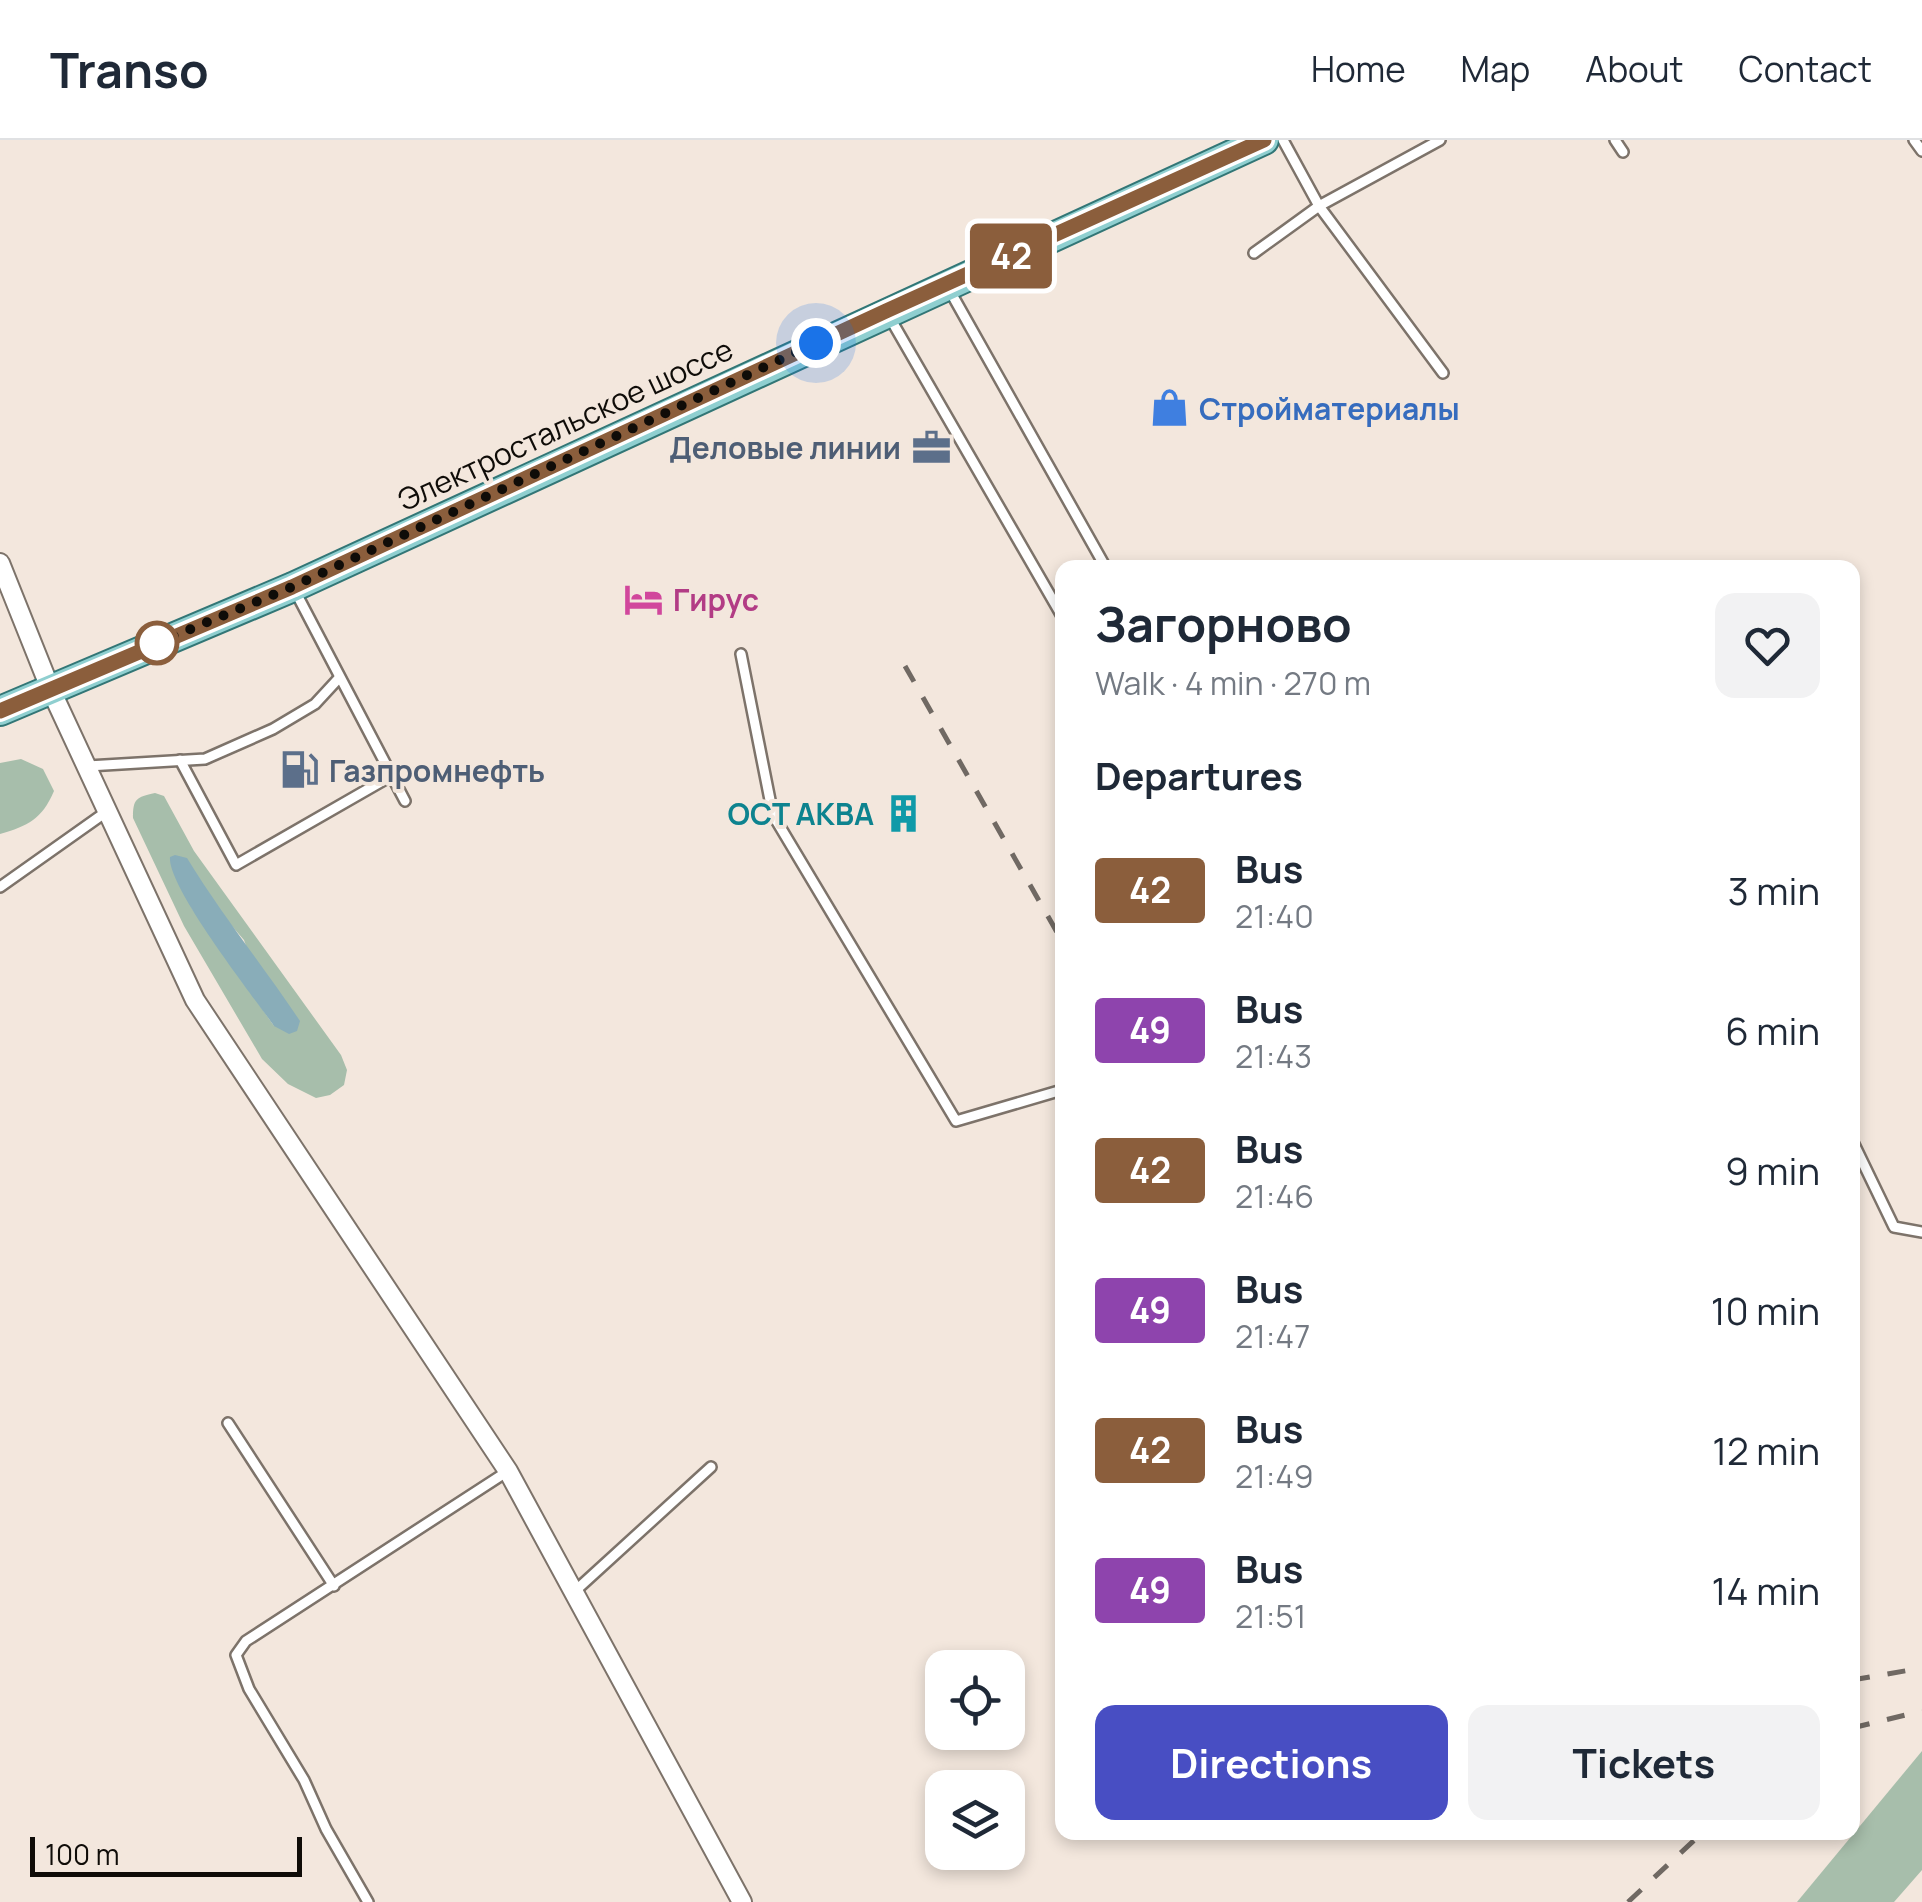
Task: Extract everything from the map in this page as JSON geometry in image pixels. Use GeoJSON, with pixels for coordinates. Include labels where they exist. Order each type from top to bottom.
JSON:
{"type":"FeatureCollection","features":[{"type":"Feature","properties":{"kind":"main road","name":"Электростальское шоссе"},"geometry":{"type":"LineString","coordinates":[[0,712],[292,587],[1264,140]]}},
{"type":"Feature","properties":{"kind":"street"},"geometry":{"type":"LineString","coordinates":[[0,562],[50,688],[195,1000],[508,1471],[742,1902]]}},
{"type":"Feature","properties":{"kind":"lane"},"geometry":{"type":"LineString","coordinates":[[1283,140],[1319,206],[1442,373]]}},
{"type":"Feature","properties":{"kind":"lane"},"geometry":{"type":"LineString","coordinates":[[1254,253],[1319,206],[1440,140]]}},
{"type":"Feature","properties":{"kind":"lane"},"geometry":{"type":"LineString","coordinates":[[1615,140],[1623,152]]}},
{"type":"Feature","properties":{"kind":"lane"},"geometry":{"type":"LineString","coordinates":[[1914,140],[1922,151]]}},
{"type":"Feature","properties":{"kind":"lane"},"geometry":{"type":"LineString","coordinates":[[1017,253],[1040,284]]}},
{"type":"Feature","properties":{"kind":"lane"},"geometry":{"type":"LineString","coordinates":[[946,285],[1101,560]]}},
{"type":"Feature","properties":{"kind":"lane"},"geometry":{"type":"LineString","coordinates":[[886,311],[1055,604]]}},
{"type":"Feature","properties":{"kind":"lane"},"geometry":{"type":"LineString","coordinates":[[292,587],[405,801]]}},
{"type":"Feature","properties":{"kind":"lane"},"geometry":{"type":"LineString","coordinates":[[741,654],[773,815],[956,1121],[1055,1092]]}},
{"type":"Feature","properties":{"kind":"lane"},"geometry":{"type":"LineString","coordinates":[[85,766],[205,759],[273,729],[315,704],[339,678]]}},
{"type":"Feature","properties":{"kind":"lane"},"geometry":{"type":"LineString","coordinates":[[180,760],[236,865],[391,776]]}},
{"type":"Feature","properties":{"kind":"lane"},"geometry":{"type":"LineString","coordinates":[[0,886],[106,812]]}},
{"type":"Feature","properties":{"kind":"lane"},"geometry":{"type":"LineString","coordinates":[[1860,1157],[1894,1227],[1922,1232]]}},
{"type":"Feature","properties":{"kind":"lane"},"geometry":{"type":"LineString","coordinates":[[228,1423],[334,1586]]}},
{"type":"Feature","properties":{"kind":"lane"},"geometry":{"type":"LineString","coordinates":[[574,1592],[711,1467]]}},
{"type":"Feature","properties":{"kind":"lane"},"geometry":{"type":"LineString","coordinates":[[368,1902],[326,1830],[304,1780],[249,1689],[236,1655],[246,1641],[508,1471]]}},
{"type":"Feature","properties":{"kind":"green space"},"geometry":{"type":"Polygon","coordinates":[[[21,759],[43,769],[54,791],[33,820],[0,834],[0,763],[21,759]]]}},
{"type":"Feature","properties":{"kind":"green space"},"geometry":{"type":"Polygon","coordinates":[[[155,793],[164,796],[194,851],[341,1055],[347,1070],[344,1085],[330,1095],[316,1098],[288,1084],[262,1059],[184,926],[133,818],[137,800],[155,793]],[[191,907],[274,1026],[244,940],[219,911],[191,907]]]}},
{"type":"Feature","properties":{"kind":"green space"},"geometry":{"type":"Polygon","coordinates":[[[1922,1751],[1922,1870],[1894,1902],[1797,1902],[1848,1840],[1860,1840],[1860,1826],[1922,1751]]]}},
{"type":"Feature","properties":{"kind":"water"},"geometry":{"type":"Polygon","coordinates":[[[170,857],[187,858],[300,1021],[297,1031],[289,1034],[274,1026],[213,942],[173,872],[170,857]]]}},
{"type":"Feature","properties":{"kind":"railway"},"geometry":{"type":"LineString","coordinates":[[905,666],[1055,929]]}},
{"type":"Feature","properties":{"kind":"railway"},"geometry":{"type":"LineString","coordinates":[[1860,1679],[1922,1668]]}},
{"type":"Feature","properties":{"kind":"railway"},"geometry":{"type":"LineString","coordinates":[[1860,1726],[1922,1711]]}},
{"type":"Feature","properties":{"kind":"railway"},"geometry":{"type":"LineString","coordinates":[[1628,1902],[1694,1840]]}},
{"type":"Feature","properties":{"kind":"bus line","name":"42"},"geometry":{"type":"LineString","coordinates":[[0,711],[292,587],[1264,140]]}},
{"type":"Feature","properties":{"kind":"place","name":"Стройматериалы"},"geometry":{"type":"Point","coordinates":[1169,408]}},
{"type":"Feature","properties":{"kind":"place","name":"Деловые линии"},"geometry":{"type":"Point","coordinates":[931,447]}},
{"type":"Feature","properties":{"kind":"place","name":"Гирус"},"geometry":{"type":"Point","coordinates":[643,599]}},
{"type":"Feature","properties":{"kind":"place","name":"Газпромнефть"},"geometry":{"type":"Point","coordinates":[299,770]}},
{"type":"Feature","properties":{"kind":"place","name":"ОСТ АКВА"},"geometry":{"type":"Point","coordinates":[904,813]}},
{"type":"Feature","properties":{"kind":"route"},"geometry":{"type":"LineString","coordinates":[[157,643],[292,587],[816,343]]}}]}
